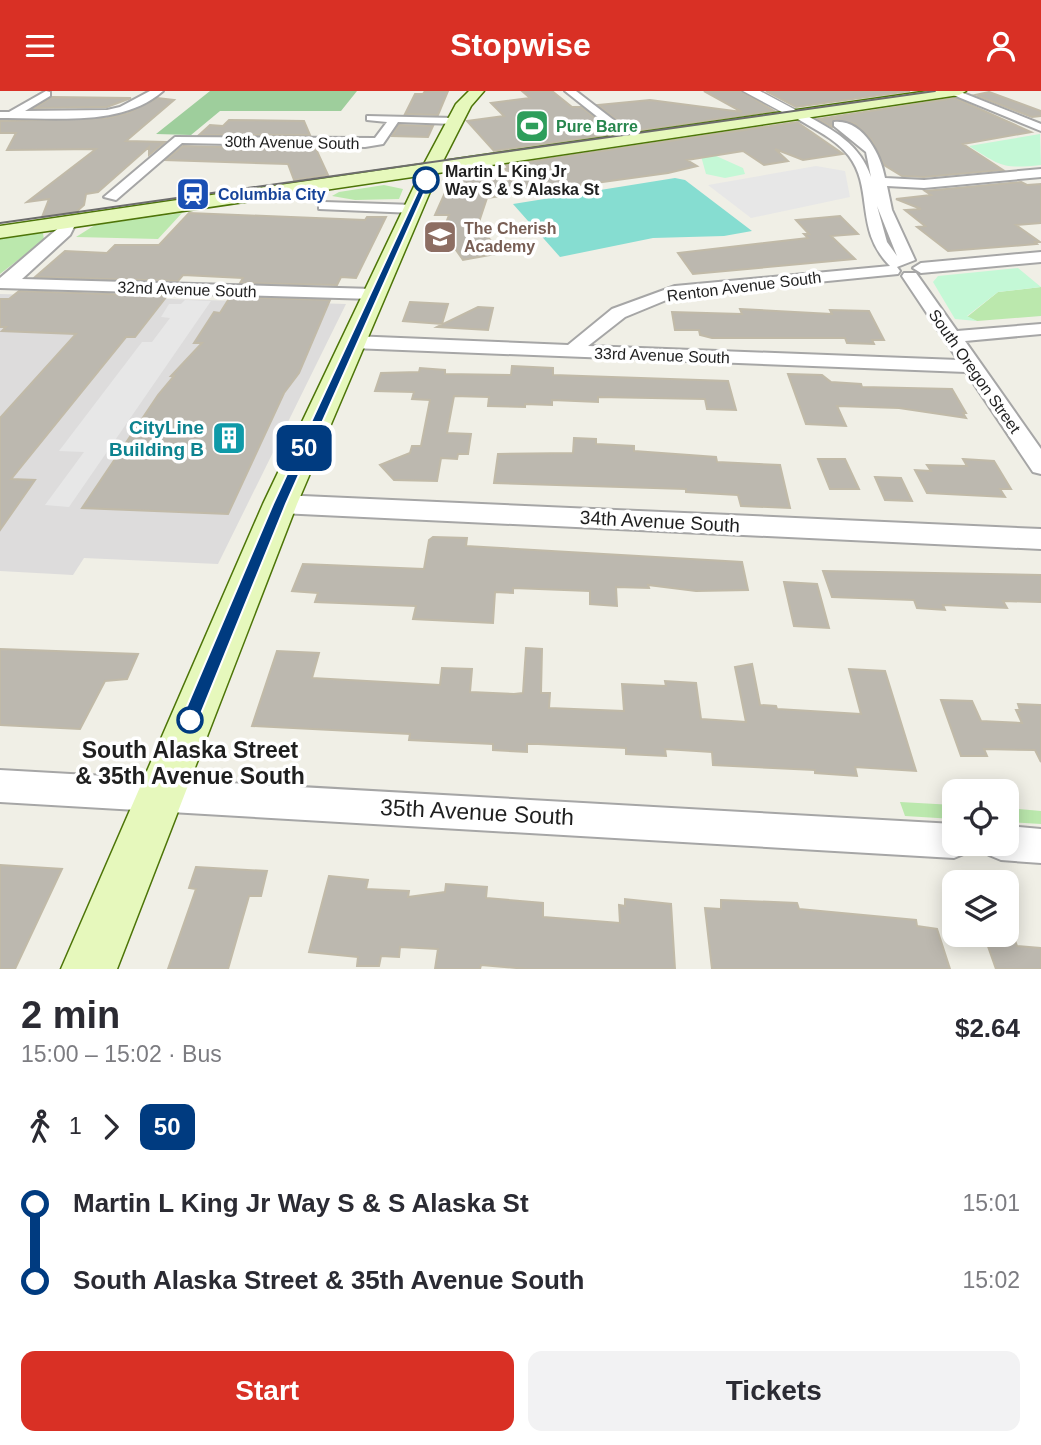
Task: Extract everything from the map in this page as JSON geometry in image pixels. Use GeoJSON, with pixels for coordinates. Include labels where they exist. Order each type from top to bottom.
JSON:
{"type":"FeatureCollection","features":[{"type":"Feature","properties":{"kind":"main road"},"geometry":{"type":"LineString","coordinates":[[89,969],[279,504],[430,170],[454,121],[477,91]]}},
{"type":"Feature","properties":{"kind":"main road"},"geometry":{"type":"LineString","coordinates":[[0,232],[430,170],[798,110],[888,91]]}},
{"type":"Feature","properties":{"kind":"main road"},"geometry":{"type":"LineString","coordinates":[[28,208],[618,128],[955,92]]}},
{"type":"Feature","properties":{"kind":"street"},"geometry":{"type":"LineString","coordinates":[[5,115],[89,115],[123,110],[158,91]]}},
{"type":"Feature","properties":{"kind":"street"},"geometry":{"type":"LineString","coordinates":[[570,91],[618,128]]}},
{"type":"Feature","properties":{"kind":"street"},"geometry":{"type":"LineString","coordinates":[[750,91],[798,110]]}},
{"type":"Feature","properties":{"kind":"street"},"geometry":{"type":"LineString","coordinates":[[768,91],[798,110]]}},
{"type":"Feature","properties":{"kind":"street"},"geometry":{"type":"LineString","coordinates":[[955,92],[1041,128]]}},
{"type":"Feature","properties":{"kind":"street"},"geometry":{"type":"LineString","coordinates":[[5,115],[46,94]]}},
{"type":"Feature","properties":{"kind":"street","name":"South Oregon Street"},"geometry":{"type":"LineString","coordinates":[[798,110],[849,150],[859,162],[873,224],[882,244],[905,268],[1041,466]]}},
{"type":"Feature","properties":{"kind":"street","name":"South Oregon Street"},"geometry":{"type":"LineString","coordinates":[[798,110],[841,126],[873,151],[879,162],[881,193],[905,268]]}},
{"type":"Feature","properties":{"kind":"street"},"geometry":{"type":"LineString","coordinates":[[370,118],[454,121]]}},
{"type":"Feature","properties":{"kind":"street","name":"30th Avenue South"},"geometry":{"type":"LineString","coordinates":[[111,197],[179,139],[365,143],[379,141],[394,120]]}},
{"type":"Feature","properties":{"kind":"street"},"geometry":{"type":"LineString","coordinates":[[865,181],[925,184],[1041,173]]}},
{"type":"Feature","properties":{"kind":"street"},"geometry":{"type":"LineString","coordinates":[[324,206],[414,209]]}},
{"type":"Feature","properties":{"kind":"street"},"geometry":{"type":"LineString","coordinates":[[3,283],[65,232],[69,223]]}},
{"type":"Feature","properties":{"kind":"street","name":"Renton Avenue South"},"geometry":{"type":"LineString","coordinates":[[572,351],[600,323],[647,299],[675,291],[1041,257]]}},
{"type":"Feature","properties":{"kind":"street","name":"32nd Avenue South"},"geometry":{"type":"LineString","coordinates":[[3,283],[373,294]]}},
{"type":"Feature","properties":{"kind":"street"},"geometry":{"type":"LineString","coordinates":[[952,337],[1041,329]]}},
{"type":"Feature","properties":{"kind":"street","name":"33rd Avenue South"},"geometry":{"type":"LineString","coordinates":[[352,342],[972,366]]}},
{"type":"Feature","properties":{"kind":"street","name":"34th Avenue South"},"geometry":{"type":"LineString","coordinates":[[279,504],[1041,539]]}},
{"type":"Feature","properties":{"kind":"street","name":"35th Avenue South"},"geometry":{"type":"LineString","coordinates":[[0,786],[942,840]]}},
{"type":"Feature","properties":{"kind":"street"},"geometry":{"type":"LineString","coordinates":[[1019,844],[1041,846]]}},
{"type":"Feature","properties":{"kind":"shaded area"},"geometry":{"type":"Polygon","coordinates":[[[816,166],[845,171],[850,197],[751,218],[708,185],[816,166]]]}},
{"type":"Feature","properties":{"kind":"shaded area"},"geometry":{"type":"Polygon","coordinates":[[[675,178],[685,180],[752,231],[724,236],[653,238],[560,257],[513,204],[675,178]]]}},
{"type":"Feature","properties":{"kind":"shaded area"},"geometry":{"type":"Polygon","coordinates":[[[0,294],[346,304],[218,564],[84,558],[73,575],[0,571],[0,294]]]}},
{"type":"Feature","properties":{"kind":"shaded area"},"geometry":{"type":"Polygon","coordinates":[[[185,300],[211,301],[69,507],[45,505],[84,452],[59,451],[142,342],[152,342],[170,318],[161,317],[169,304],[181,304],[185,300]]]}},
{"type":"Feature","properties":{"kind":"green space"},"geometry":{"type":"Polygon","coordinates":[[[210,91],[357,91],[341,111],[220,111],[191,135],[156,134],[210,91]]]}},
{"type":"Feature","properties":{"kind":"green space"},"geometry":{"type":"Polygon","coordinates":[[[1040,134],[1041,165],[1002,165],[969,146],[1040,134]]]}},
{"type":"Feature","properties":{"kind":"green space"},"geometry":{"type":"Polygon","coordinates":[[[714,155],[743,168],[745,174],[725,178],[706,174],[701,156],[714,155]]]}},
{"type":"Feature","properties":{"kind":"green space"},"geometry":{"type":"Polygon","coordinates":[[[384,185],[403,189],[399,199],[355,200],[332,196],[339,192],[384,185]]]}},
{"type":"Feature","properties":{"kind":"green space"},"geometry":{"type":"Polygon","coordinates":[[[182,213],[158,239],[76,237],[95,225],[182,213]]]}},
{"type":"Feature","properties":{"kind":"green space"},"geometry":{"type":"Polygon","coordinates":[[[43,233],[44,240],[0,274],[0,238],[43,233]]]}},
{"type":"Feature","properties":{"kind":"green space"},"geometry":{"type":"Polygon","coordinates":[[[1018,268],[1041,287],[998,292],[967,316],[977,321],[955,319],[933,282],[938,276],[1018,268]]]}},
{"type":"Feature","properties":{"kind":"green space"},"geometry":{"type":"Polygon","coordinates":[[[1041,287],[1041,316],[977,321],[967,317],[998,292],[1041,287]]]}},
{"type":"Feature","properties":{"kind":"green space"},"geometry":{"type":"Polygon","coordinates":[[[900,802],[942,804],[942,818],[905,816],[900,802]]]}},
{"type":"Feature","properties":{"kind":"green space"},"geometry":{"type":"Polygon","coordinates":[[[1019,809],[1041,811],[1041,824],[1019,823],[1019,809]]]}},
{"type":"Feature","properties":{"kind":"building"},"geometry":{"type":"Polygon","coordinates":[[[425,91],[448,91],[438,115],[405,114],[415,94],[423,94],[425,91]]]}},
{"type":"Feature","properties":{"kind":"building"},"geometry":{"type":"Polygon","coordinates":[[[522,91],[552,91],[572,107],[581,107],[615,133],[627,128],[598,105],[650,100],[742,112],[704,91],[741,91],[774,111],[494,151],[467,121],[504,116],[491,103],[530,98],[522,91]]]}},
{"type":"Feature","properties":{"kind":"building"},"geometry":{"type":"Polygon","coordinates":[[[766,91],[910,91],[796,107],[766,91]]]}},
{"type":"Feature","properties":{"kind":"building"},"geometry":{"type":"Polygon","coordinates":[[[989,92],[1041,111],[1041,116],[1032,117],[975,95],[989,92]]]}},
{"type":"Feature","properties":{"kind":"building"},"geometry":{"type":"Polygon","coordinates":[[[52,97],[131,98],[107,107],[35,108],[52,97]]]}},
{"type":"Feature","properties":{"kind":"building"},"geometry":{"type":"Polygon","coordinates":[[[157,98],[174,100],[126,141],[165,142],[149,155],[149,147],[98,192],[86,194],[84,205],[76,212],[42,217],[49,199],[27,202],[96,149],[7,150],[16,133],[0,133],[0,121],[107,118],[128,113],[157,98]]]}},
{"type":"Feature","properties":{"kind":"building"},"geometry":{"type":"Polygon","coordinates":[[[955,98],[1031,132],[963,144],[1003,170],[924,177],[902,176],[884,165],[871,139],[855,124],[834,119],[832,127],[818,119],[955,98]]]}},
{"type":"Feature","properties":{"kind":"building"},"geometry":{"type":"Polygon","coordinates":[[[229,120],[304,121],[310,135],[199,135],[210,125],[223,126],[229,120]]]}},
{"type":"Feature","properties":{"kind":"building"},"geometry":{"type":"Polygon","coordinates":[[[797,122],[843,154],[803,160],[775,149],[788,161],[764,165],[743,151],[687,160],[697,166],[668,173],[487,198],[478,225],[501,253],[463,260],[443,231],[449,215],[435,215],[452,177],[516,180],[505,169],[508,168],[506,165],[797,122]]]}},
{"type":"Feature","properties":{"kind":"building"},"geometry":{"type":"Polygon","coordinates":[[[399,125],[433,126],[428,137],[392,136],[399,125]]]}},
{"type":"Feature","properties":{"kind":"building"},"geometry":{"type":"Polygon","coordinates":[[[183,146],[316,149],[328,175],[294,180],[288,164],[166,160],[183,146]]]}},
{"type":"Feature","properties":{"kind":"building"},"geometry":{"type":"Polygon","coordinates":[[[1021,182],[1027,185],[1041,184],[1041,223],[1016,225],[1040,242],[1035,242],[1037,244],[948,251],[917,227],[925,226],[905,210],[921,209],[896,199],[931,195],[925,191],[1021,182]]]}},
{"type":"Feature","properties":{"kind":"building"},"geometry":{"type":"Polygon","coordinates":[[[189,213],[365,220],[367,217],[386,217],[356,278],[341,277],[337,285],[240,283],[243,278],[183,275],[178,281],[35,277],[65,251],[107,253],[115,245],[159,245],[189,213]]]}},
{"type":"Feature","properties":{"kind":"building"},"geometry":{"type":"Polygon","coordinates":[[[840,216],[858,234],[831,236],[855,259],[693,274],[678,253],[808,238],[804,234],[809,234],[796,220],[840,216]]]}},
{"type":"Feature","properties":{"kind":"building"},"geometry":{"type":"Polygon","coordinates":[[[19,291],[167,296],[135,337],[126,337],[11,479],[35,480],[0,530],[0,418],[76,334],[2,331],[6,327],[0,327],[0,299],[9,299],[19,291]]]}},
{"type":"Feature","properties":{"kind":"building"},"geometry":{"type":"Polygon","coordinates":[[[230,297],[330,300],[299,373],[284,393],[228,514],[82,508],[158,395],[174,376],[171,376],[202,343],[194,343],[214,312],[220,313],[230,297]]]}},
{"type":"Feature","properties":{"kind":"building"},"geometry":{"type":"Polygon","coordinates":[[[410,302],[448,304],[442,324],[403,321],[410,302]]]}},
{"type":"Feature","properties":{"kind":"building"},"geometry":{"type":"Polygon","coordinates":[[[478,307],[493,308],[488,330],[437,327],[478,307]]]}},
{"type":"Feature","properties":{"kind":"building"},"geometry":{"type":"Polygon","coordinates":[[[740,309],[832,314],[830,310],[869,311],[884,340],[872,340],[874,344],[847,343],[845,338],[712,338],[700,335],[699,330],[675,330],[672,312],[742,314],[740,309]]]}},
{"type":"Feature","properties":{"kind":"building"},"geometry":{"type":"Polygon","coordinates":[[[512,366],[553,368],[553,375],[728,381],[736,410],[707,409],[705,399],[598,397],[598,402],[552,400],[552,405],[525,404],[525,407],[488,406],[489,397],[454,396],[447,433],[471,434],[468,454],[458,454],[457,459],[441,458],[437,481],[394,480],[380,465],[410,453],[412,446],[421,446],[430,400],[412,399],[414,392],[375,391],[381,373],[419,372],[420,368],[445,370],[445,374],[511,375],[512,366]]]}},
{"type":"Feature","properties":{"kind":"building"},"geometry":{"type":"Polygon","coordinates":[[[788,374],[822,375],[831,382],[861,384],[862,387],[952,389],[966,413],[963,413],[966,418],[899,408],[837,406],[846,426],[806,424],[788,374]]]}},
{"type":"Feature","properties":{"kind":"building"},"geometry":{"type":"Polygon","coordinates":[[[574,438],[596,439],[596,444],[634,446],[634,451],[716,457],[717,462],[780,465],[790,508],[741,506],[738,495],[686,492],[686,489],[494,483],[498,454],[573,453],[574,438]]]}},
{"type":"Feature","properties":{"kind":"building"},"geometry":{"type":"Polygon","coordinates":[[[818,459],[845,459],[859,489],[830,489],[818,459]]]}},
{"type":"Feature","properties":{"kind":"building"},"geometry":{"type":"Polygon","coordinates":[[[963,459],[994,461],[1011,489],[1000,489],[1005,497],[927,493],[915,470],[931,471],[927,465],[967,466],[963,459]]]}},
{"type":"Feature","properties":{"kind":"building"},"geometry":{"type":"Polygon","coordinates":[[[875,477],[901,478],[912,501],[885,500],[875,477]]]}},
{"type":"Feature","properties":{"kind":"building"},"geometry":{"type":"Polygon","coordinates":[[[433,537],[467,538],[466,546],[742,562],[748,590],[696,591],[648,585],[649,588],[616,587],[617,606],[590,604],[590,591],[513,588],[513,593],[495,592],[493,623],[413,619],[416,606],[315,602],[318,593],[292,591],[303,564],[424,569],[429,540],[433,537]]]}},
{"type":"Feature","properties":{"kind":"building"},"geometry":{"type":"Polygon","coordinates":[[[823,571],[1041,575],[1041,602],[1003,601],[1007,608],[943,605],[945,610],[917,608],[914,600],[832,597],[823,571]]]}},
{"type":"Feature","properties":{"kind":"building"},"geometry":{"type":"Polygon","coordinates":[[[784,582],[817,584],[829,628],[794,626],[784,582]]]}},
{"type":"Feature","properties":{"kind":"building"},"geometry":{"type":"Polygon","coordinates":[[[526,648],[542,649],[541,693],[550,693],[549,708],[624,711],[622,684],[666,686],[665,681],[696,683],[701,719],[746,722],[735,667],[752,664],[760,705],[776,706],[777,709],[861,714],[849,669],[885,671],[916,771],[855,767],[857,776],[815,773],[815,770],[713,765],[712,752],[665,749],[666,756],[626,754],[626,748],[527,744],[527,752],[493,750],[493,744],[409,740],[410,734],[252,726],[277,651],[319,653],[312,678],[440,685],[442,668],[472,669],[470,692],[514,694],[523,693],[526,648]]]}},
{"type":"Feature","properties":{"kind":"building"},"geometry":{"type":"Polygon","coordinates":[[[0,649],[138,654],[127,679],[105,681],[80,729],[0,725],[0,649]]]}},
{"type":"Feature","properties":{"kind":"building"},"geometry":{"type":"Polygon","coordinates":[[[941,700],[972,701],[981,721],[1022,723],[1016,710],[1020,710],[1018,704],[1041,705],[1041,762],[1035,750],[984,749],[987,756],[961,756],[941,700]]]}},
{"type":"Feature","properties":{"kind":"building"},"geometry":{"type":"Polygon","coordinates":[[[0,865],[62,869],[15,969],[0,969],[0,865]]]}},
{"type":"Feature","properties":{"kind":"building"},"geometry":{"type":"Polygon","coordinates":[[[196,867],[267,871],[261,896],[249,896],[228,969],[168,969],[196,889],[189,888],[196,867]]]}},
{"type":"Feature","properties":{"kind":"building"},"geometry":{"type":"Polygon","coordinates":[[[329,876],[368,880],[366,889],[409,891],[408,897],[445,892],[446,884],[487,887],[486,898],[543,903],[543,917],[620,923],[619,905],[625,906],[625,899],[671,904],[675,969],[528,969],[481,965],[480,969],[435,969],[438,949],[400,947],[399,957],[381,956],[379,966],[357,966],[358,957],[309,952],[329,876]]]}},
{"type":"Feature","properties":{"kind":"building"},"geometry":{"type":"Polygon","coordinates":[[[721,900],[797,903],[799,909],[916,920],[917,926],[937,929],[950,969],[712,969],[705,908],[721,909],[721,900]]]}},
{"type":"Feature","properties":{"kind":"building"},"geometry":{"type":"Polygon","coordinates":[[[988,947],[1041,948],[1041,969],[996,969],[988,947]]]}},
{"type":"Feature","properties":{"kind":"tram line"},"geometry":{"type":"LineString","coordinates":[[0,223],[935,91]]}},
{"type":"Feature","properties":{"kind":"bus line","name":"50"},"geometry":{"type":"LineString","coordinates":[[190,720],[279,504],[373,294],[399,245],[426,180]]}},
{"type":"Feature","properties":{"kind":"place","name":"Pure Barre"},"geometry":{"type":"Point","coordinates":[532,126]}},
{"type":"Feature","properties":{"kind":"place","name":"Martin L King Jr Way S & S Alaska St"},"geometry":{"type":"Point","coordinates":[426,180]}},
{"type":"Feature","properties":{"kind":"place","name":"Columbia City"},"geometry":{"type":"Point","coordinates":[193,194]}},
{"type":"Feature","properties":{"kind":"place","name":"The Cherish Academy"},"geometry":{"type":"Point","coordinates":[440,237]}},
{"type":"Feature","properties":{"kind":"place","name":"CityLine Building B"},"geometry":{"type":"Point","coordinates":[229,438]}},
{"type":"Feature","properties":{"kind":"place","name":"South Alaska Street & 35th Avenue South"},"geometry":{"type":"Point","coordinates":[190,720]}}]}
